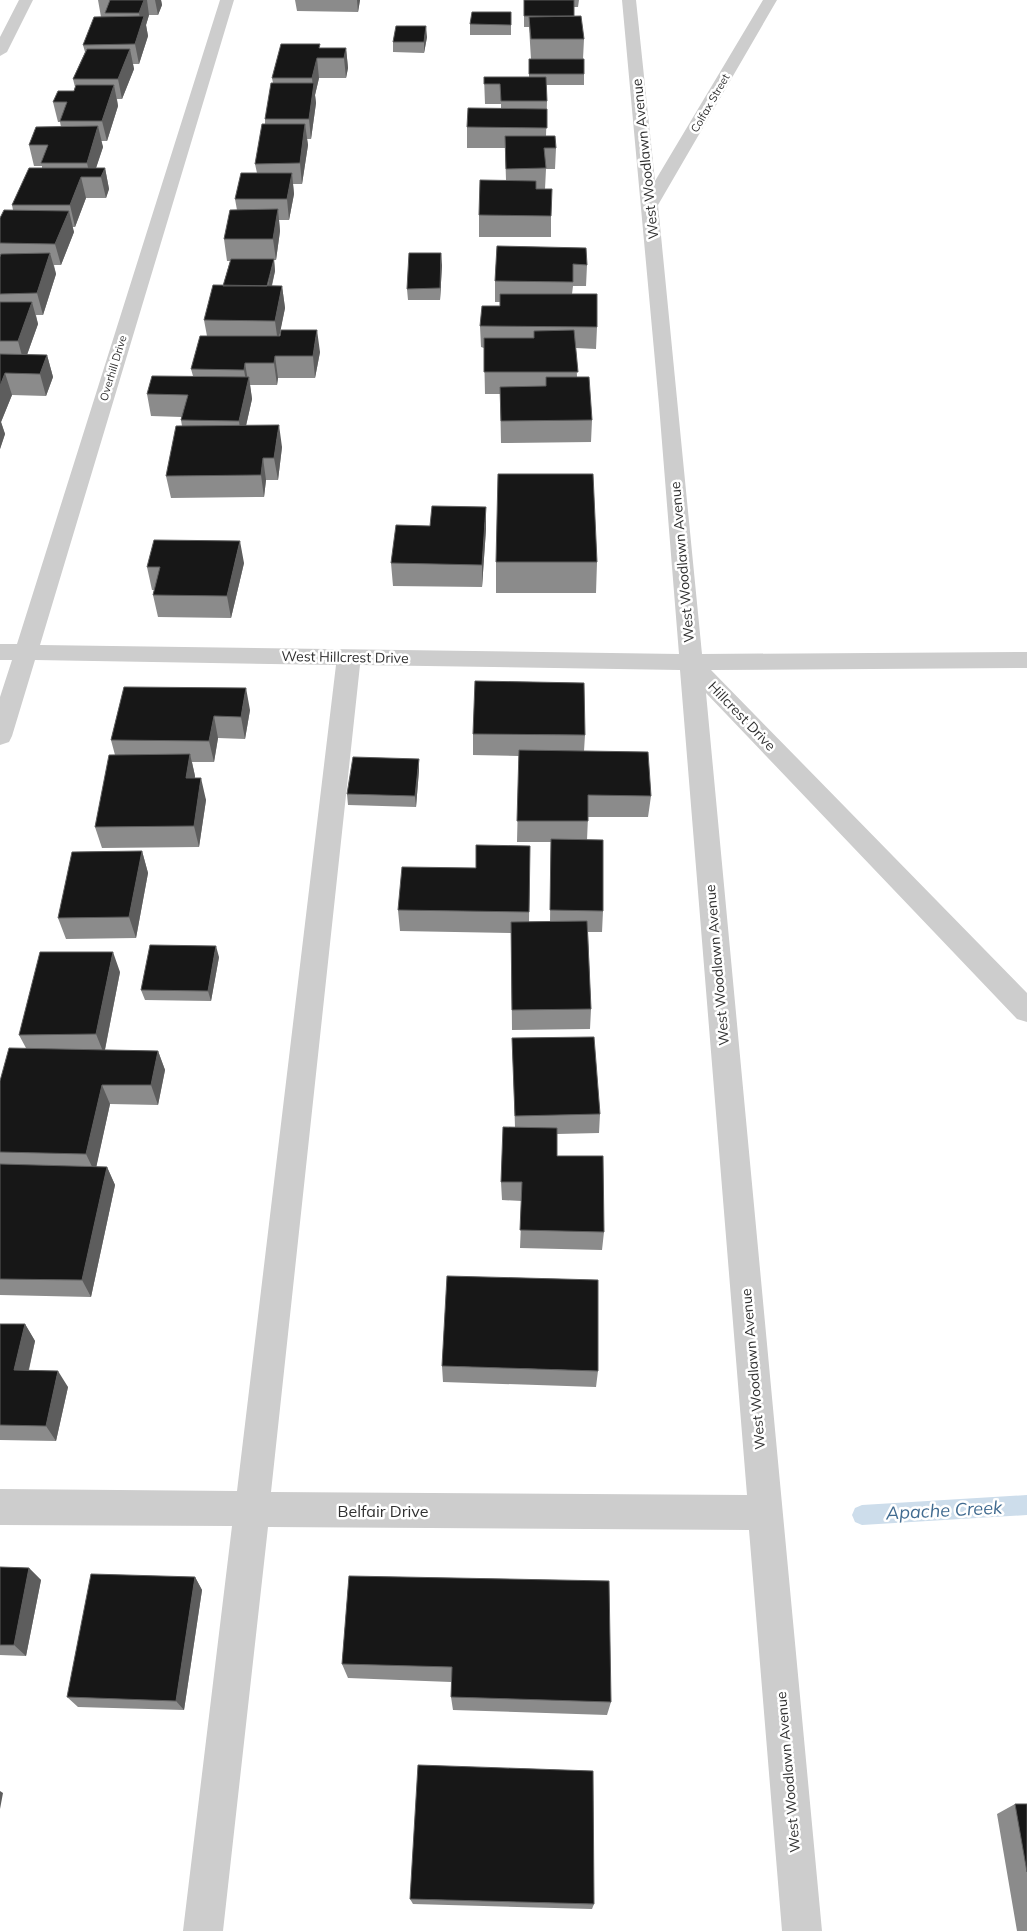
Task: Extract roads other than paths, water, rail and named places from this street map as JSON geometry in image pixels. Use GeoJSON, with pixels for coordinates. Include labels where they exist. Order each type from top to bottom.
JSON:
{"type":"FeatureCollection","features":[{"type":"Feature","properties":{"kind":"street"},"geometry":{"type":"LineString","coordinates":[[0,52],[26,0]]}},
{"type":"Feature","properties":{"kind":"street","name":"Overhill Drive"},"geometry":{"type":"LineString","coordinates":[[0,736],[227,0]]}},
{"type":"Feature","properties":{"kind":"street","name":"West Woodlawn Avenue"},"geometry":{"type":"LineString","coordinates":[[629,0],[690,662],[802,1931]]}},
{"type":"Feature","properties":{"kind":"street","name":"Colfax Street"},"geometry":{"type":"LineString","coordinates":[[649,206],[770,0]]}},
{"type":"Feature","properties":{"kind":"street","name":"West Hillcrest Drive"},"geometry":{"type":"LineString","coordinates":[[0,652],[690,662]]}},
{"type":"Feature","properties":{"kind":"street"},"geometry":{"type":"LineString","coordinates":[[203,1931],[318,947],[349,657]]}},
{"type":"Feature","properties":{"kind":"street","name":"Hillcrest Drive"},"geometry":{"type":"LineString","coordinates":[[690,662],[1027,660]]}},
{"type":"Feature","properties":{"kind":"street","name":"Hillcrest Drive"},"geometry":{"type":"LineString","coordinates":[[690,662],[1026,1005]]}},
{"type":"Feature","properties":{"kind":"street","name":"Belfair Drive"},"geometry":{"type":"LineString","coordinates":[[0,1507],[766,1512]]}},
{"type":"Feature","properties":{"kind":"waterway","name":"Apache Creek"},"geometry":{"type":"LineString","coordinates":[[862,1515],[1027,1505]]}}]}
